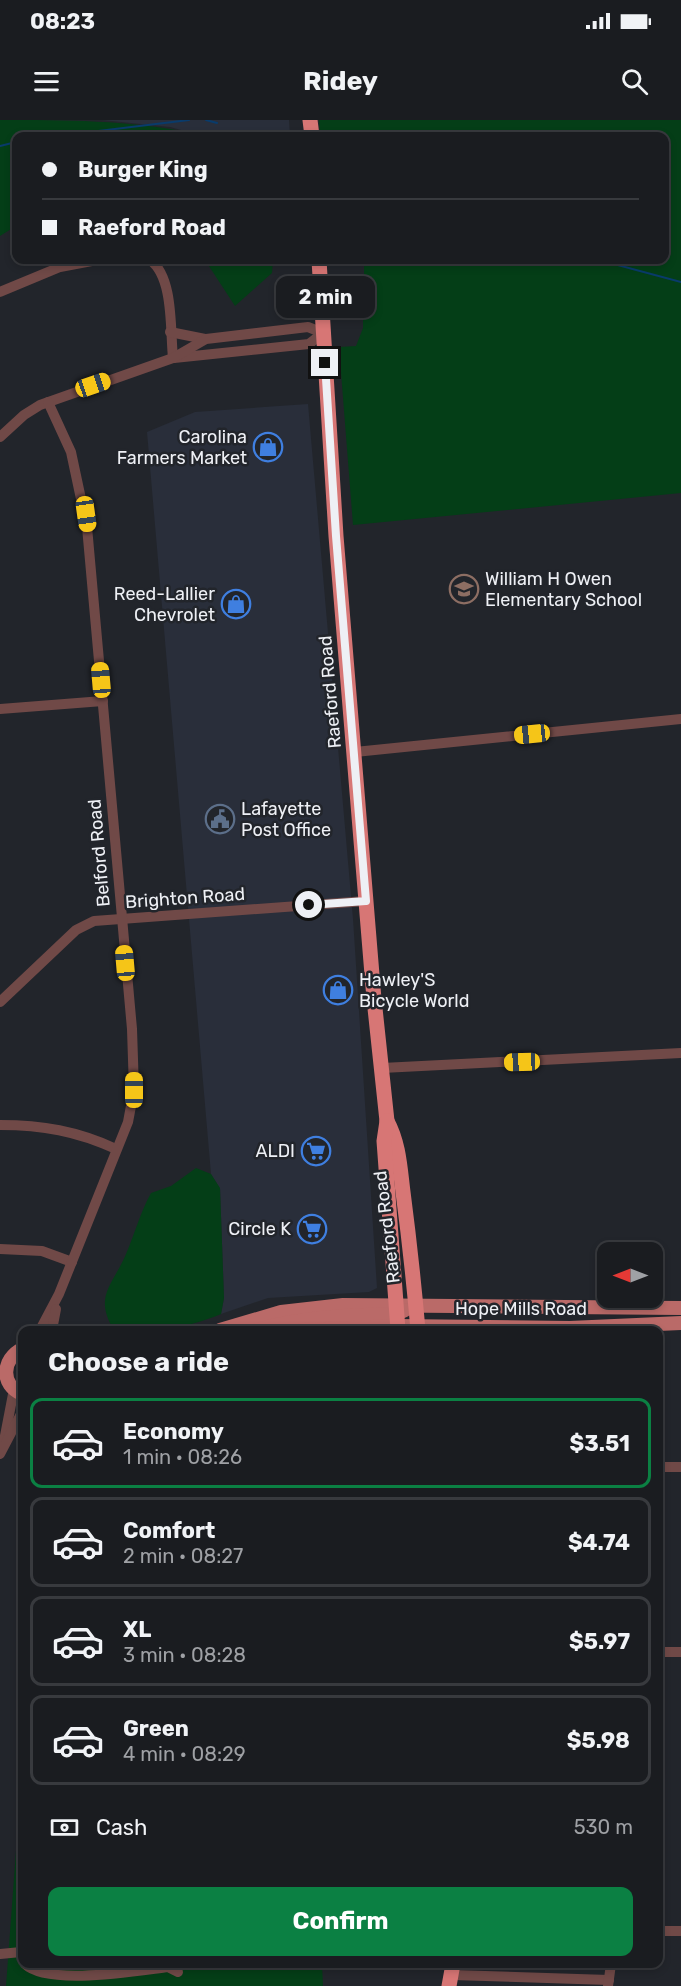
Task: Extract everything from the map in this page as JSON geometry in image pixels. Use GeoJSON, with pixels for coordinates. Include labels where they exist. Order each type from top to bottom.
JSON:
{"type":"FeatureCollection","features":[{"type":"Feature","properties":{"kind":"highway","name":"Raeford Road"},"geometry":{"type":"LineString","coordinates":[[319,264],[336,536],[366,901],[387,1121],[384,1141],[397,1319]]}},
{"type":"Feature","properties":{"kind":"highway","name":"Raeford Road"},"geometry":{"type":"LineString","coordinates":[[387,1121],[394,1133],[397,1149],[418,1326]]}},
{"type":"Feature","properties":{"kind":"main road","name":"Hope Mills Road"},"geometry":{"type":"LineString","coordinates":[[412,1326],[397,1319],[416,1305],[681,1308]]}},
{"type":"Feature","properties":{"kind":"main road"},"geometry":{"type":"LineString","coordinates":[[233,1326],[305,1308],[397,1319]]}},
{"type":"Feature","properties":{"kind":"main road"},"geometry":{"type":"LineString","coordinates":[[275,1326],[319,1317],[397,1319]]}},
{"type":"Feature","properties":{"kind":"main road"},"geometry":{"type":"LineString","coordinates":[[337,1326],[397,1319]]}},
{"type":"Feature","properties":{"kind":"main road","name":"Hope Mills Road"},"geometry":{"type":"LineString","coordinates":[[626,1326],[681,1323]]}},
{"type":"Feature","properties":{"kind":"main road"},"geometry":{"type":"LineString","coordinates":[[12,1388],[6,1372],[5,1359],[18,1351]]}},
{"type":"Feature","properties":{"kind":"street"},"geometry":{"type":"LineString","coordinates":[[0,292],[35,275],[80,264]]}},
{"type":"Feature","properties":{"kind":"street"},"geometry":{"type":"LineString","coordinates":[[154,264],[160,270],[167,285],[173,358]]}},
{"type":"Feature","properties":{"kind":"street"},"geometry":{"type":"LineString","coordinates":[[170,332],[206,339],[308,327],[323,333]]}},
{"type":"Feature","properties":{"kind":"street"},"geometry":{"type":"LineString","coordinates":[[173,358],[309,344],[323,333]]}},
{"type":"Feature","properties":{"kind":"street"},"geometry":{"type":"LineString","coordinates":[[0,437],[24,415],[48,402],[173,358],[206,339]]}},
{"type":"Feature","properties":{"kind":"street","name":"Belford Road"},"geometry":{"type":"LineString","coordinates":[[42,1326],[59,1294],[128,1122],[134,1090],[132,1029],[84,501],[71,452],[48,402]]}},
{"type":"Feature","properties":{"kind":"street"},"geometry":{"type":"LineString","coordinates":[[0,709],[103,701]]}},
{"type":"Feature","properties":{"kind":"street"},"geometry":{"type":"LineString","coordinates":[[355,752],[681,719]]}},
{"type":"Feature","properties":{"kind":"street","name":"Brighton Road"},"geometry":{"type":"LineString","coordinates":[[0,1002],[80,927],[94,921],[366,901]]}},
{"type":"Feature","properties":{"kind":"street"},"geometry":{"type":"LineString","coordinates":[[382,1068],[681,1053]]}},
{"type":"Feature","properties":{"kind":"street"},"geometry":{"type":"LineString","coordinates":[[0,1125],[29,1125],[70,1131],[116,1149]]}},
{"type":"Feature","properties":{"kind":"street"},"geometry":{"type":"LineString","coordinates":[[0,1249],[42,1251],[72,1262]]}},
{"type":"Feature","properties":{"kind":"street","name":"Belford Road"},"geometry":{"type":"LineString","coordinates":[[53,1326],[59,1294]]}},
{"type":"Feature","properties":{"kind":"street"},"geometry":{"type":"LineString","coordinates":[[1,1450],[12,1388]]}},
{"type":"Feature","properties":{"kind":"street"},"geometry":{"type":"LineString","coordinates":[[1,1450],[18,1419]]}},
{"type":"Feature","properties":{"kind":"street"},"geometry":{"type":"LineString","coordinates":[[663,1467],[681,1467]]}},
{"type":"Feature","properties":{"kind":"street"},"geometry":{"type":"LineString","coordinates":[[663,1652],[681,1652]]}},
{"type":"Feature","properties":{"kind":"street"},"geometry":{"type":"LineString","coordinates":[[663,1931],[681,1931]]}},
{"type":"Feature","properties":{"kind":"street"},"geometry":{"type":"LineString","coordinates":[[0,1954],[18,1952]]}},
{"type":"Feature","properties":{"kind":"street"},"geometry":{"type":"LineString","coordinates":[[30,1968],[44,1978],[66,1982],[92,1981],[163,1968]]}},
{"type":"Feature","properties":{"kind":"street"},"geometry":{"type":"LineString","coordinates":[[170,1968],[178,1972]]}},
{"type":"Feature","properties":{"kind":"street"},"geometry":{"type":"LineString","coordinates":[[451,1975],[608,1983],[610,1968]]}},
{"type":"Feature","properties":{"kind":"shaded area"},"geometry":{"type":"Polygon","coordinates":[[[102,120],[289,120],[290,132],[188,132],[170,127],[102,120]]]}},
{"type":"Feature","properties":{"kind":"shaded area"},"geometry":{"type":"Polygon","coordinates":[[[308,404],[353,919],[377,1288],[369,1292],[268,1298],[221,1314],[224,1298],[220,1189],[211,1174],[147,432],[195,412],[308,404]]]}},
{"type":"Feature","properties":{"kind":"green space"},"geometry":{"type":"Polygon","coordinates":[[[0,120],[121,123],[186,132],[12,132],[12,228],[0,236],[0,120]]]}},
{"type":"Feature","properties":{"kind":"green space"},"geometry":{"type":"Polygon","coordinates":[[[319,120],[681,120],[681,493],[353,525],[339,347],[356,346],[363,328],[363,313],[372,313],[371,280],[364,280],[364,264],[669,264],[669,132],[320,132],[319,120]]]}},
{"type":"Feature","properties":{"kind":"green space"},"geometry":{"type":"Polygon","coordinates":[[[208,264],[273,264],[272,273],[235,306],[208,264]]]}},
{"type":"Feature","properties":{"kind":"green space"},"geometry":{"type":"Polygon","coordinates":[[[196,1168],[211,1174],[220,1188],[224,1298],[221,1314],[178,1326],[112,1326],[105,1308],[107,1291],[126,1254],[151,1193],[171,1186],[196,1168]]]}},
{"type":"Feature","properties":{"kind":"green space"},"geometry":{"type":"Polygon","coordinates":[[[18,1839],[18,1968],[322,1968],[323,1986],[6,1986],[18,1839]]]}},
{"type":"Feature","properties":{"kind":"waterway"},"geometry":{"type":"LineString","coordinates":[[90,132],[189,120]]}},
{"type":"Feature","properties":{"kind":"waterway"},"geometry":{"type":"LineString","coordinates":[[206,120],[217,123]]}},
{"type":"Feature","properties":{"kind":"waterway"},"geometry":{"type":"LineString","coordinates":[[0,146],[12,143]]}},
{"type":"Feature","properties":{"kind":"waterway"},"geometry":{"type":"LineString","coordinates":[[614,264],[681,282]]}},
{"type":"Feature","properties":{"kind":"place","name":"Carolina Farmers Market"},"geometry":{"type":"Point","coordinates":[268,447]}},
{"type":"Feature","properties":{"kind":"place","name":"William H Owen Elementary School"},"geometry":{"type":"Point","coordinates":[464,589]}},
{"type":"Feature","properties":{"kind":"place","name":"Reed-Lallier Chevrolet"},"geometry":{"type":"Point","coordinates":[236,604]}},
{"type":"Feature","properties":{"kind":"place","name":"Lafayette Post Office"},"geometry":{"type":"Point","coordinates":[220,819]}},
{"type":"Feature","properties":{"kind":"place","name":"Hawley'S Bicycle World"},"geometry":{"type":"Point","coordinates":[338,990]}},
{"type":"Feature","properties":{"kind":"place","name":"ALDI"},"geometry":{"type":"Point","coordinates":[316,1151]}},
{"type":"Feature","properties":{"kind":"place","name":"Circle K"},"geometry":{"type":"Point","coordinates":[312,1229]}},
{"type":"Feature","properties":{"kind":"route"},"geometry":{"type":"LineString","coordinates":[[309,905],[366,901],[336,536],[325,363]]}}]}
